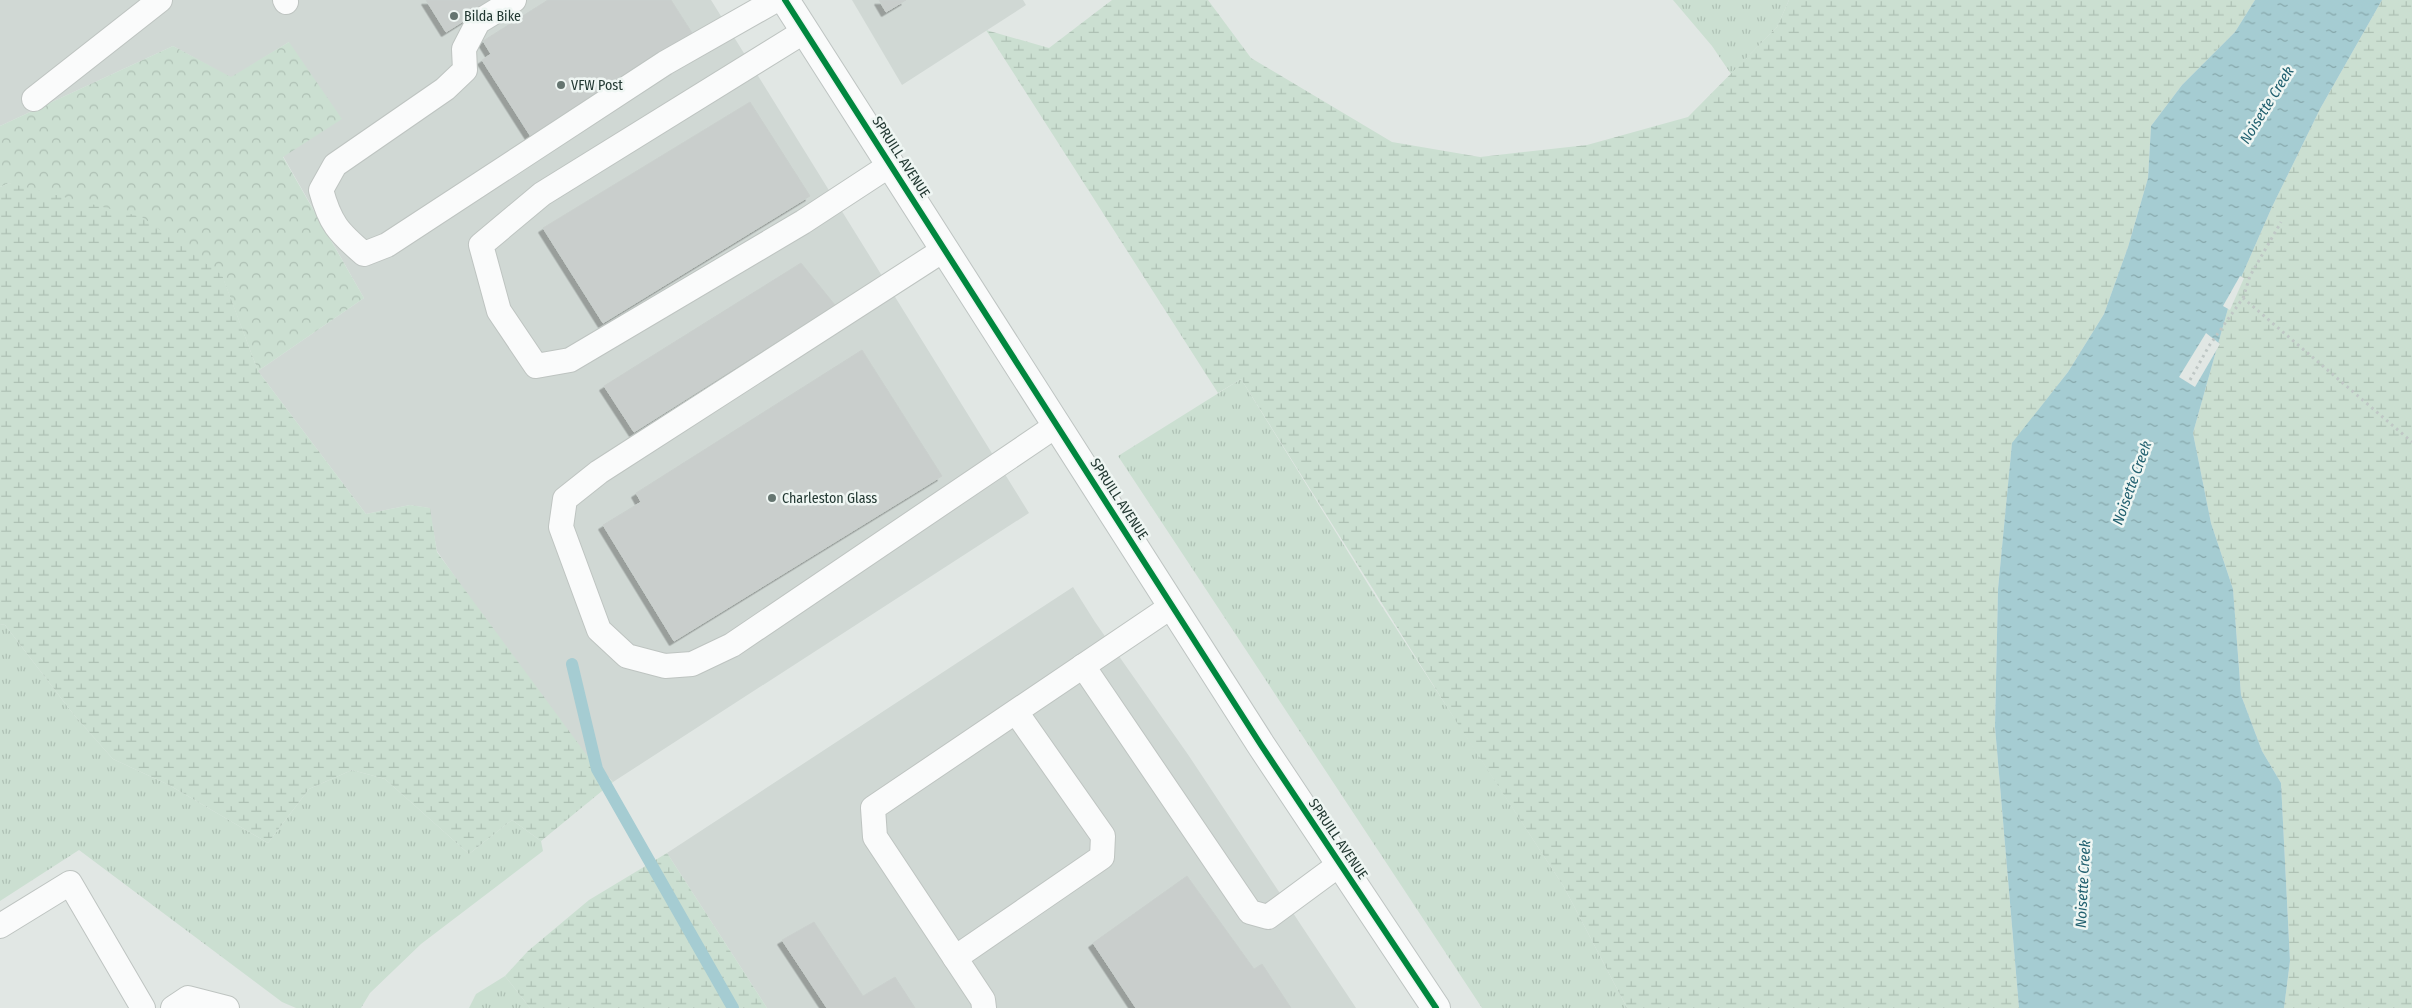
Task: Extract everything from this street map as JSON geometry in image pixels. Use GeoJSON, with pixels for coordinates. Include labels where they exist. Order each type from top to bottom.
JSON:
{"type":"FeatureCollection","features":[{"type":"Feature","properties":{"kind":"street","name":"SPRUILL AVENUE"},"geometry":{"type":"LineString","coordinates":[[785,0],[1172,606],[1436,1008]]}},
{"type":"Feature","properties":{"kind":"lane"},"geometry":{"type":"LineString","coordinates":[[34,99],[160,0]]}},
{"type":"Feature","properties":{"kind":"lane"},"geometry":{"type":"LineString","coordinates":[[514,0],[478,22],[464,49],[465,70],[445,89],[335,165],[321,190],[326,207],[340,234],[364,254],[387,245],[665,63],[776,0]]}},
{"type":"Feature","properties":{"kind":"lane"},"geometry":{"type":"LineString","coordinates":[[805,31],[542,194],[481,244],[499,311],[536,366],[570,360],[803,222],[890,165]]}},
{"type":"Feature","properties":{"kind":"lane"},"geometry":{"type":"LineString","coordinates":[[945,249],[599,472],[564,499],[561,527],[599,630],[627,656],[665,666],[692,664],[732,645],[1056,425]]}},
{"type":"Feature","properties":{"kind":"lane"},"geometry":{"type":"LineString","coordinates":[[984,1008],[983,1000],[875,837],[873,808],[1172,606]]}},
{"type":"Feature","properties":{"kind":"lane"},"geometry":{"type":"LineString","coordinates":[[1083,666],[1250,912],[1268,917],[1340,864]]}},
{"type":"Feature","properties":{"kind":"lane"},"geometry":{"type":"LineString","coordinates":[[955,958],[1102,858],[1104,836],[1016,712]]}},
{"type":"Feature","properties":{"kind":"lane"},"geometry":{"type":"LineString","coordinates":[[0,926],[70,883],[143,1008]]}},
{"type":"Feature","properties":{"kind":"lane"},"geometry":{"type":"LineString","coordinates":[[173,1008],[188,998],[227,1008]]}},
{"type":"Feature","properties":{"kind":"path"},"geometry":{"type":"LineString","coordinates":[[2190,380],[2209,346],[2243,298],[2250,276],[2280,222]]}},
{"type":"Feature","properties":{"kind":"path"},"geometry":{"type":"LineString","coordinates":[[2243,298],[2412,442]]}},
{"type":"Feature","properties":{"kind":"shaded area"},"geometry":{"type":"Polygon","coordinates":[[[0,0],[711,0],[1029,513],[613,782],[558,726],[437,551],[429,508],[410,505],[366,514],[258,371],[364,298],[283,156],[289,42],[231,78],[173,46],[0,126],[0,0]]]}},
{"type":"Feature","properties":{"kind":"shaded area"},"geometry":{"type":"Polygon","coordinates":[[[852,0],[1023,0],[1026,5],[902,85],[852,0]]]}},
{"type":"Feature","properties":{"kind":"shaded area"},"geometry":{"type":"Polygon","coordinates":[[[1073,587],[1095,622],[1189,756],[1356,1008],[767,1008],[667,853],[1073,587]]]}},
{"type":"Feature","properties":{"kind":"green space"},"geometry":{"type":"Polygon","coordinates":[[[1112,0],[1208,0],[1251,58],[1392,142],[1480,157],[1587,145],[1688,117],[1777,27],[1789,0],[2255,0],[2235,32],[2182,85],[2151,126],[2148,178],[2128,247],[2104,314],[2068,372],[2012,444],[1998,589],[1995,727],[2019,1008],[1627,1008],[1564,887],[1459,726],[1241,379],[1218,393],[986,30],[1049,48],[1112,0]]]}},
{"type":"Feature","properties":{"kind":"green space"},"geometry":{"type":"Polygon","coordinates":[[[1673,0],[1789,0],[1777,27],[1731,74],[1712,46],[1673,0]]]}},
{"type":"Feature","properties":{"kind":"green space"},"geometry":{"type":"Polygon","coordinates":[[[2382,0],[2412,0],[2412,1008],[2284,1008],[2290,961],[2281,783],[2262,751],[2241,695],[2233,589],[2211,523],[2193,433],[2229,305],[2272,207],[2320,109],[2382,0]]]}},
{"type":"Feature","properties":{"kind":"green space"},"geometry":{"type":"Polygon","coordinates":[[[289,42],[342,119],[283,157],[364,298],[258,371],[224,281],[9,183],[0,187],[0,126],[173,46],[231,77],[289,42]]]}},
{"type":"Feature","properties":{"kind":"green space"},"geometry":{"type":"Polygon","coordinates":[[[9,183],[142,217],[222,275],[258,371],[366,514],[410,505],[430,508],[437,552],[597,769],[613,782],[541,841],[512,820],[469,854],[385,779],[352,770],[309,789],[268,843],[169,785],[113,759],[74,715],[5,625],[0,624],[0,187],[9,183]]]}},
{"type":"Feature","properties":{"kind":"green space"},"geometry":{"type":"Polygon","coordinates":[[[1241,379],[1379,602],[1564,887],[1627,1008],[1482,1008],[1118,456],[1241,379]]]}},
{"type":"Feature","properties":{"kind":"green space"},"geometry":{"type":"Polygon","coordinates":[[[0,624],[5,625],[74,715],[113,759],[169,785],[268,843],[309,789],[352,770],[385,779],[469,854],[512,820],[541,841],[543,851],[421,944],[370,993],[361,1008],[296,1008],[282,1002],[79,850],[0,901],[0,624]]]}},
{"type":"Feature","properties":{"kind":"green space"},"geometry":{"type":"Polygon","coordinates":[[[667,853],[767,1008],[530,1008],[505,976],[528,951],[589,900],[667,853]]]}},
{"type":"Feature","properties":{"kind":"green space"},"geometry":{"type":"Polygon","coordinates":[[[505,976],[530,1008],[469,1008],[476,994],[505,976]]]}},
{"type":"Feature","properties":{"kind":"water","name":"Noisette Creek"},"geometry":{"type":"Polygon","coordinates":[[[2255,0],[2382,0],[2320,109],[2272,207],[2229,305],[2193,433],[2211,523],[2233,589],[2241,695],[2262,751],[2281,783],[2290,961],[2284,1008],[2019,1008],[1995,727],[1998,589],[2012,443],[2068,372],[2104,314],[2128,247],[2148,178],[2151,126],[2182,85],[2235,32],[2255,0]]]}},
{"type":"Feature","properties":{"kind":"pier"},"geometry":{"type":"Polygon","coordinates":[[[2240,276],[2244,278],[2230,310],[2223,306],[2240,276]]]}},
{"type":"Feature","properties":{"kind":"pier"},"geometry":{"type":"Polygon","coordinates":[[[2206,333],[2220,344],[2195,387],[2179,377],[2206,333]]]}},
{"type":"Feature","properties":{"kind":"building","name":"Bilda Bike"},"geometry":{"type":"Polygon","coordinates":[[[426,0],[497,0],[446,32],[426,0]]]}},
{"type":"Feature","properties":{"kind":"building","name":"VFW Post"},"geometry":{"type":"Polygon","coordinates":[[[548,0],[671,0],[696,39],[533,140],[482,60],[491,54],[483,41],[548,0]]]}},
{"type":"Feature","properties":{"kind":"building"},"geometry":{"type":"Polygon","coordinates":[[[879,0],[906,0],[886,12],[879,0]]]}},
{"type":"Feature","properties":{"kind":"building"},"geometry":{"type":"Polygon","coordinates":[[[750,102],[810,196],[603,323],[543,228],[750,102]]]}},
{"type":"Feature","properties":{"kind":"building"},"geometry":{"type":"Polygon","coordinates":[[[801,263],[835,305],[634,432],[604,386],[801,263]]]}},
{"type":"Feature","properties":{"kind":"building","name":"Charleston Glass"},"geometry":{"type":"Polygon","coordinates":[[[862,350],[942,476],[674,641],[603,525],[641,502],[636,493],[862,350]]]}},
{"type":"Feature","properties":{"kind":"building"},"geometry":{"type":"Polygon","coordinates":[[[1187,876],[1254,969],[1262,964],[1291,1008],[1136,1008],[1093,943],[1187,876]]]}},
{"type":"Feature","properties":{"kind":"building"},"geometry":{"type":"Polygon","coordinates":[[[814,922],[863,996],[895,977],[915,1008],[827,1008],[782,940],[814,922]]]}},
{"type":"Feature","properties":{"kind":"waterway"},"geometry":{"type":"LineString","coordinates":[[572,664],[597,769],[733,1008]]}},
{"type":"Feature","properties":{"kind":"cycle path"},"geometry":{"type":"LineString","coordinates":[[785,0],[1261,745],[1436,1008]]}},
{"type":"Feature","properties":{"kind":"place","name":"Bilda Bike"},"geometry":{"type":"Point","coordinates":[454,16]}},
{"type":"Feature","properties":{"kind":"place","name":"VFW Post"},"geometry":{"type":"Point","coordinates":[561,85]}},
{"type":"Feature","properties":{"kind":"place","name":"Charleston Glass"},"geometry":{"type":"Point","coordinates":[772,498]}}]}
